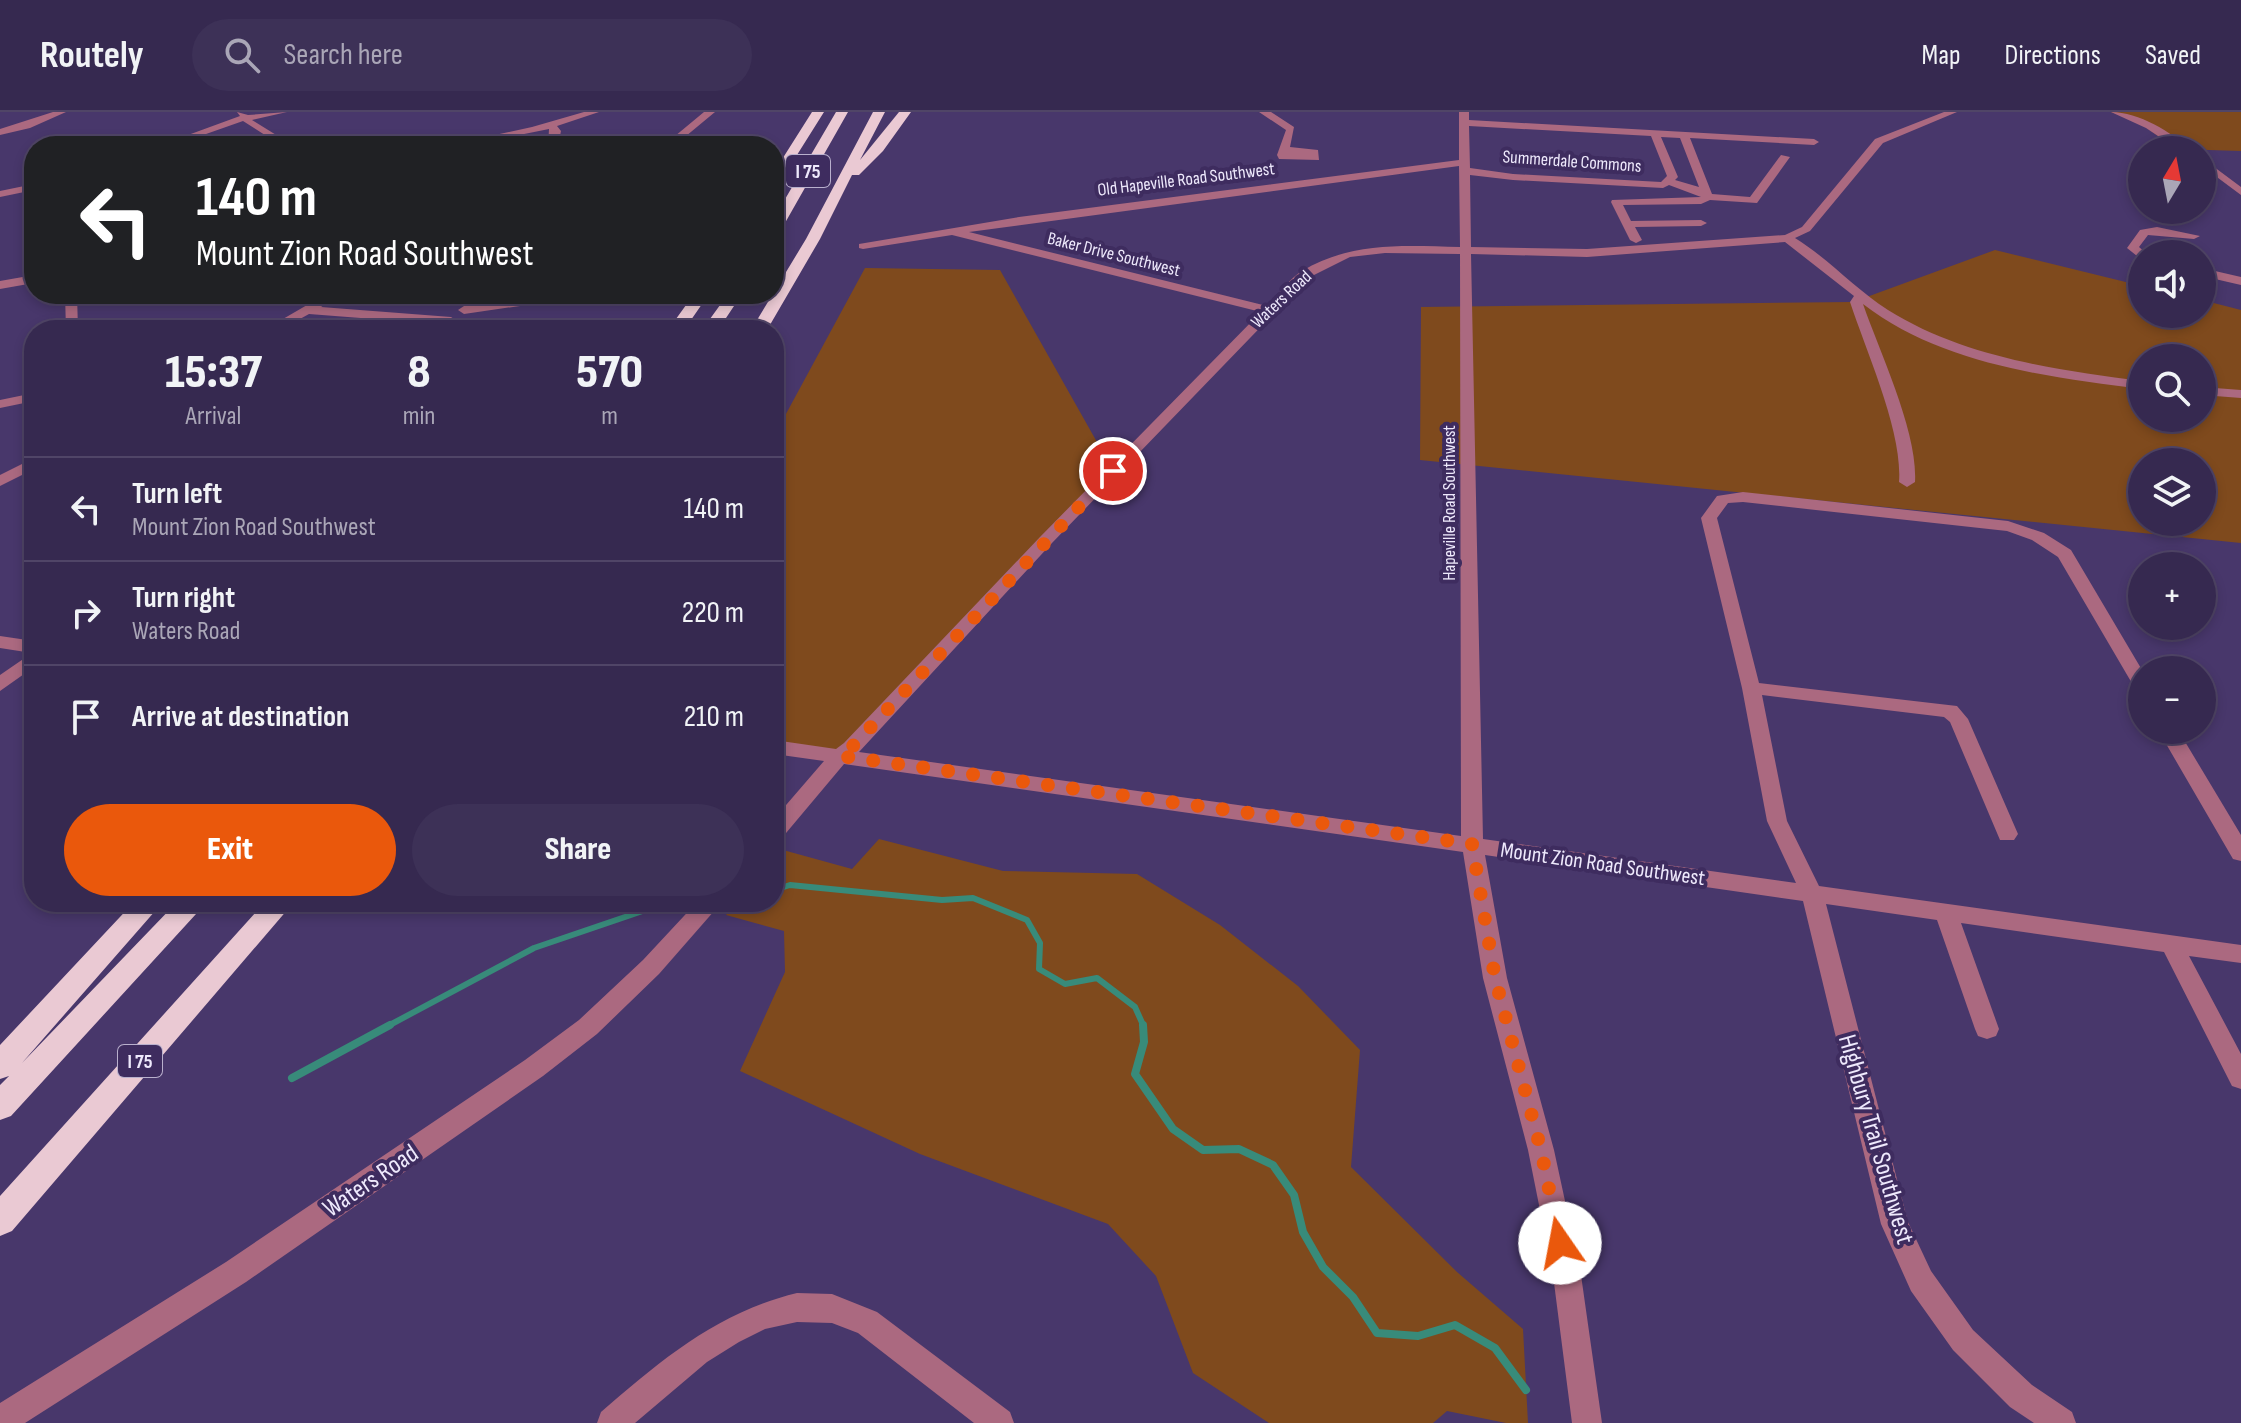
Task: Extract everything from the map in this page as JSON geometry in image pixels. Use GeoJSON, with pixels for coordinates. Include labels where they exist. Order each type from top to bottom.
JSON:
{"type":"FeatureCollection","features":[{"type":"Feature","properties":{"kind":"highway"},"geometry":{"type":"LineString","coordinates":[[784,149],[806,112]]}},
{"type":"Feature","properties":{"kind":"highway"},"geometry":{"type":"LineString","coordinates":[[784,166],[818,112]]}},
{"type":"Feature","properties":{"kind":"highway","name":"I 75"},"geometry":{"type":"LineString","coordinates":[[784,213],[842,112]]}},
{"type":"Feature","properties":{"kind":"highway","name":"I 75"},"geometry":{"type":"LineString","coordinates":[[784,286],[879,112]]}},
{"type":"Feature","properties":{"kind":"highway"},"geometry":{"type":"LineString","coordinates":[[844,181],[879,148],[905,112]]}},
{"type":"Feature","properties":{"kind":"highway"},"geometry":{"type":"LineString","coordinates":[[0,1066],[141,912]]}},
{"type":"Feature","properties":{"kind":"highway"},"geometry":{"type":"LineString","coordinates":[[0,1106],[184,912]]}},
{"type":"Feature","properties":{"kind":"highway","name":"I 75"},"geometry":{"type":"LineString","coordinates":[[0,1220],[272,912]]}},
{"type":"Feature","properties":{"kind":"street"},"geometry":{"type":"LineString","coordinates":[[0,132],[27,126],[61,112]]}},
{"type":"Feature","properties":{"kind":"street"},"geometry":{"type":"LineString","coordinates":[[188,136],[243,115],[282,112]]}},
{"type":"Feature","properties":{"kind":"street"},"geometry":{"type":"LineString","coordinates":[[500,136],[552,126],[594,112]]}},
{"type":"Feature","properties":{"kind":"street"},"geometry":{"type":"LineString","coordinates":[[680,136],[710,112]]}},
{"type":"Feature","properties":{"kind":"street"},"geometry":{"type":"LineString","coordinates":[[1264,112],[1291,127],[1284,149]]}},
{"type":"Feature","properties":{"kind":"street"},"geometry":{"type":"LineString","coordinates":[[1952,112],[1879,141],[1806,229],[1787,238],[1860,297],[1921,331],[2004,360],[2073,376],[2128,383]]}},
{"type":"Feature","properties":{"kind":"street"},"geometry":{"type":"LineString","coordinates":[[2116,112],[2164,136]]}},
{"type":"Feature","properties":{"kind":"street"},"geometry":{"type":"LineString","coordinates":[[243,115],[274,136]]}},
{"type":"Feature","properties":{"kind":"street"},"geometry":{"type":"LineString","coordinates":[[1464,118],[1466,166]]}},
{"type":"Feature","properties":{"kind":"street","name":"Summerdale Commons"},"geometry":{"type":"LineString","coordinates":[[1464,118],[1478,124],[1814,142]]}},
{"type":"Feature","properties":{"kind":"street"},"geometry":{"type":"LineString","coordinates":[[552,126],[555,136]]}},
{"type":"Feature","properties":{"kind":"street","name":"Summerdale Commons"},"geometry":{"type":"LineString","coordinates":[[1466,166],[1513,177],[1642,186],[1670,182],[1673,177],[1655,133]]}},
{"type":"Feature","properties":{"kind":"street"},"geometry":{"type":"LineString","coordinates":[[1684,135],[1708,197]]}},
{"type":"Feature","properties":{"kind":"street","name":"Summerdale Commons"},"geometry":{"type":"LineString","coordinates":[[1628,224],[1616,202],[1701,201],[1708,197],[1753,201],[1785,157]]}},
{"type":"Feature","properties":{"kind":"street","name":"Old Hapeville Road Southwest"},"geometry":{"type":"LineString","coordinates":[[863,246],[953,230],[1466,166]]}},
{"type":"Feature","properties":{"kind":"street","name":"Hapeville Road Southwest"},"geometry":{"type":"LineString","coordinates":[[1466,166],[1472,844],[1495,978],[1541,1150],[1567,1275],[1587,1423]]}},
{"type":"Feature","properties":{"kind":"street"},"geometry":{"type":"LineString","coordinates":[[2216,172],[2241,192]]}},
{"type":"Feature","properties":{"kind":"street"},"geometry":{"type":"LineString","coordinates":[[1670,182],[1698,190],[1708,197]]}},
{"type":"Feature","properties":{"kind":"street"},"geometry":{"type":"LineString","coordinates":[[0,194],[24,189]]}},
{"type":"Feature","properties":{"kind":"street"},"geometry":{"type":"LineString","coordinates":[[1636,240],[1628,224],[1701,223]]}},
{"type":"Feature","properties":{"kind":"street","name":"Baker Drive Southwest"},"geometry":{"type":"LineString","coordinates":[[953,230],[1267,310]]}},
{"type":"Feature","properties":{"kind":"street"},"geometry":{"type":"LineString","coordinates":[[2138,240],[2144,232],[2157,230],[2194,236]]}},
{"type":"Feature","properties":{"kind":"street","name":"Waters Road"},"geometry":{"type":"LineString","coordinates":[[784,821],[840,756],[1304,275],[1347,254],[1385,249],[1587,253],[1787,238]]}},
{"type":"Feature","properties":{"kind":"street"},"geometry":{"type":"LineString","coordinates":[[2216,275],[2241,281]]}},
{"type":"Feature","properties":{"kind":"street"},"geometry":{"type":"LineString","coordinates":[[0,285],[24,281]]}},
{"type":"Feature","properties":{"kind":"street"},"geometry":{"type":"LineString","coordinates":[[1860,297],[1856,302],[1902,437],[1908,467],[1907,482]]}},
{"type":"Feature","properties":{"kind":"street"},"geometry":{"type":"LineString","coordinates":[[290,320],[319,304]]}},
{"type":"Feature","properties":{"kind":"street"},"geometry":{"type":"LineString","coordinates":[[452,320],[472,304]]}},
{"type":"Feature","properties":{"kind":"street"},"geometry":{"type":"LineString","coordinates":[[464,310],[506,304]]}},
{"type":"Feature","properties":{"kind":"street"},"geometry":{"type":"LineString","coordinates":[[309,310],[438,320]]}},
{"type":"Feature","properties":{"kind":"street"},"geometry":{"type":"LineString","coordinates":[[2216,392],[2241,394]]}},
{"type":"Feature","properties":{"kind":"street"},"geometry":{"type":"LineString","coordinates":[[0,404],[24,399]]}},
{"type":"Feature","properties":{"kind":"street"},"geometry":{"type":"LineString","coordinates":[[0,481],[24,468]]}},
{"type":"Feature","properties":{"kind":"street","name":"Highbury Trail Southwest"},"geometry":{"type":"LineString","coordinates":[[2061,1423],[2021,1396],[1963,1340],[1921,1281],[1895,1224],[1812,894],[1777,821],[1751,688],[1709,518],[1723,499],[1743,497],[2008,526],[2040,536],[2065,554],[2128,661]]}},
{"type":"Feature","properties":{"kind":"street"},"geometry":{"type":"LineString","coordinates":[[1,643],[24,646]]}},
{"type":"Feature","properties":{"kind":"street"},"geometry":{"type":"LineString","coordinates":[[0,685],[24,666]]}},
{"type":"Feature","properties":{"kind":"street"},"geometry":{"type":"LineString","coordinates":[[1751,688],[1950,711],[1958,719],[2007,834]]}},
{"type":"Feature","properties":{"kind":"street"},"geometry":{"type":"LineString","coordinates":[[2176,744],[2241,853]]}},
{"type":"Feature","properties":{"kind":"street","name":"Mount Zion Road Southwest"},"geometry":{"type":"LineString","coordinates":[[784,748],[2241,954]]}},
{"type":"Feature","properties":{"kind":"street","name":"Waters Road"},"geometry":{"type":"LineString","coordinates":[[0,1421],[236,1272],[534,1068],[588,1027],[651,967],[702,912]]}},
{"type":"Feature","properties":{"kind":"street"},"geometry":{"type":"LineString","coordinates":[[1946,914],[1987,1029]]}},
{"type":"Feature","properties":{"kind":"street"},"geometry":{"type":"LineString","coordinates":[[2172,946],[2241,1078]]}},
{"type":"Feature","properties":{"kind":"street"},"geometry":{"type":"LineString","coordinates":[[612,1423],[729,1329],[778,1310],[822,1307],[866,1321],[999,1423]]}},
{"type":"Feature","properties":{"kind":"shaded area"},"geometry":{"type":"Polygon","coordinates":[[[2111,112],[2241,112],[2241,151],[2216,150],[2216,136],[2158,136],[2140,123],[2111,112]]]}},
{"type":"Feature","properties":{"kind":"shaded area"},"geometry":{"type":"Polygon","coordinates":[[[1995,250],[2128,283],[2128,328],[2216,328],[2216,304],[2241,310],[2241,543],[2172,536],[2216,536],[2216,448],[2128,448],[2128,532],[1420,460],[1421,307],[1853,302],[1995,250]]]}},
{"type":"Feature","properties":{"kind":"shaded area"},"geometry":{"type":"Polygon","coordinates":[[[865,268],[1000,270],[1115,474],[830,759],[784,752],[784,418],[865,268]]]}},
{"type":"Feature","properties":{"kind":"shaded area"},"geometry":{"type":"Polygon","coordinates":[[[879,839],[1003,871],[1137,874],[1220,925],[1298,986],[1360,1050],[1351,1167],[1457,1272],[1523,1329],[1528,1423],[1506,1423],[1447,1411],[1433,1423],[1269,1423],[1193,1373],[1156,1276],[1108,1224],[920,1154],[740,1071],[785,972],[784,931],[726,915],[729,912],[784,912],[784,850],[852,869],[879,839]]]}},
{"type":"Feature","properties":{"kind":"waterway"},"geometry":{"type":"LineString","coordinates":[[784,887],[942,900],[973,898],[1027,920],[1040,943],[1039,969],[1065,984],[1097,978],[1135,1007],[1144,1027]]}},
{"type":"Feature","properties":{"kind":"waterway"},"geometry":{"type":"LineString","coordinates":[[386,1027],[534,948],[640,912]]}},
{"type":"Feature","properties":{"kind":"waterway"},"geometry":{"type":"LineString","coordinates":[[292,1078],[390,1025]]}},
{"type":"Feature","properties":{"kind":"waterway"},"geometry":{"type":"LineString","coordinates":[[1143,1025],[1144,1042],[1135,1074],[1173,1129],[1203,1150],[1239,1149],[1273,1165],[1294,1195],[1303,1232],[1323,1267],[1353,1297],[1377,1333],[1418,1336],[1455,1325],[1495,1348],[1526,1390]]}},
{"type":"Feature","properties":{"kind":"route"},"geometry":{"type":"LineString","coordinates":[[1113,471],[851,748],[840,756],[1472,844],[1495,978],[1541,1150],[1560,1243]]}}]}
